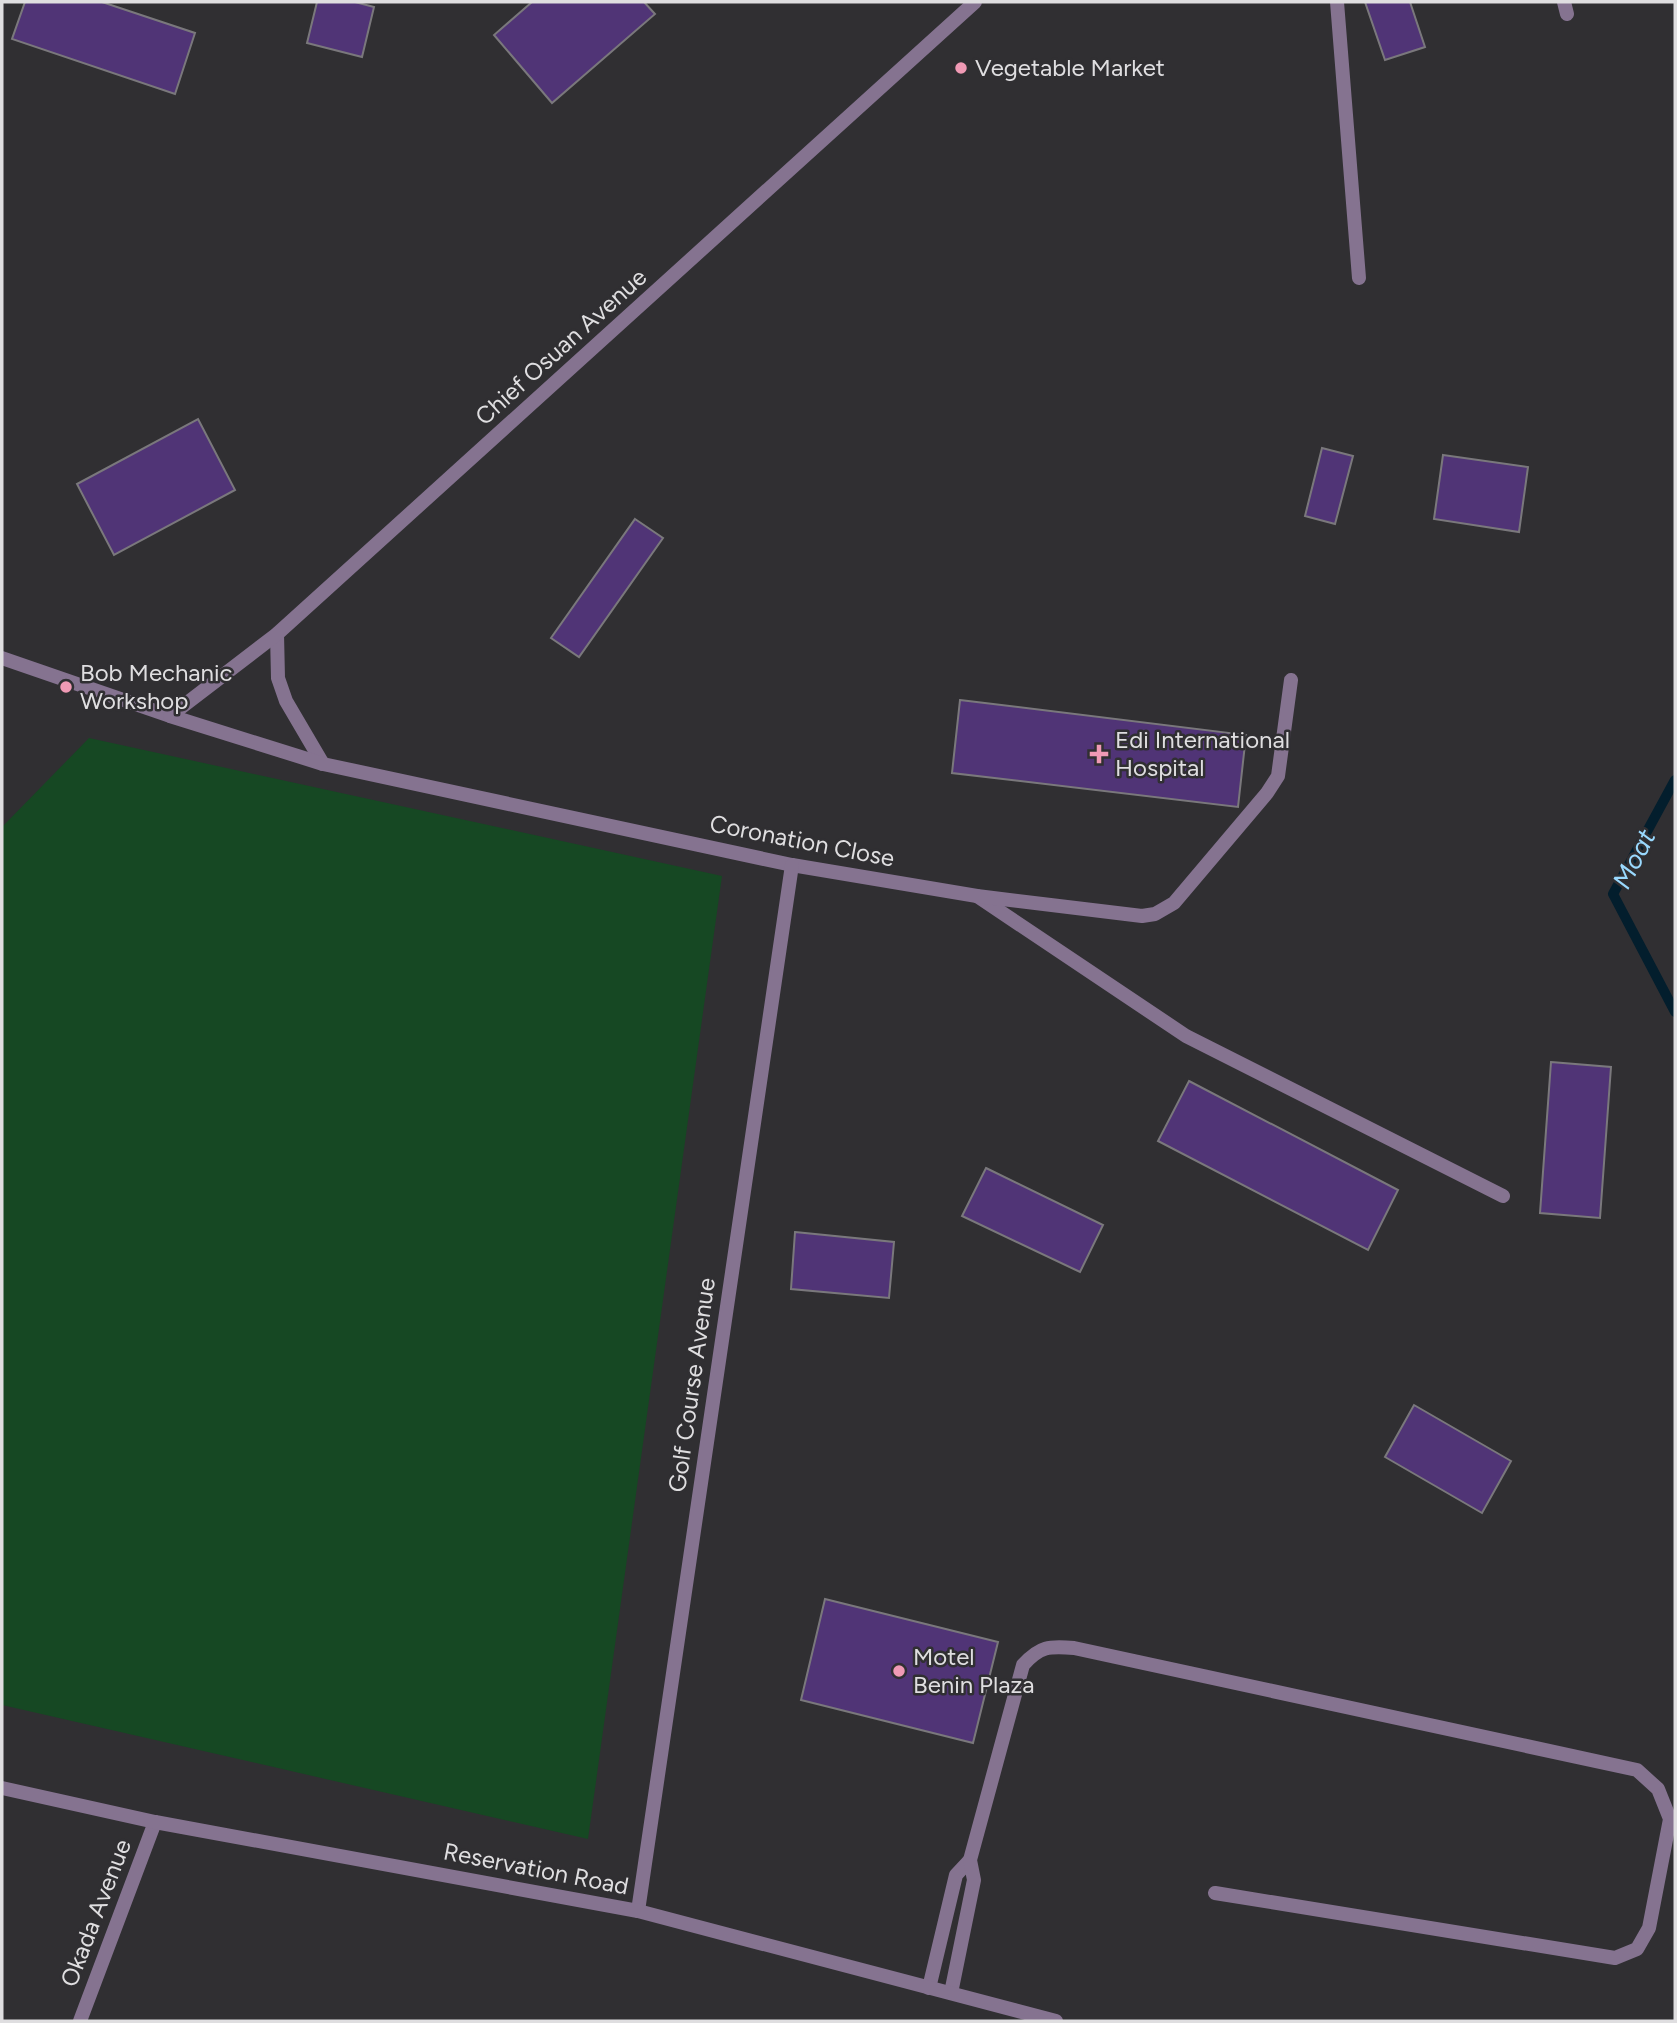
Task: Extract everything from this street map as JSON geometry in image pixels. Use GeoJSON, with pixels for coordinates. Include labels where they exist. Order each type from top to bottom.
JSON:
{"type":"FeatureCollection","features":[{"type":"Feature","properties":{"kind":"street","name":"Chief Osuan Avenue"},"geometry":{"type":"LineString","coordinates":[[170,716],[277,634],[975,2]]}},
{"type":"Feature","properties":{"kind":"street"},"geometry":{"type":"LineString","coordinates":[[1337,2],[1359,278]]}},
{"type":"Feature","properties":{"kind":"street"},"geometry":{"type":"LineString","coordinates":[[277,634],[278,678],[286,701],[323,764]]}},
{"type":"Feature","properties":{"kind":"street","name":"Coronation Close"},"geometry":{"type":"LineString","coordinates":[[2,658],[170,716],[323,764],[792,865],[978,896],[1142,916],[1155,914],[1174,904],[1267,793],[1278,776],[1292,680]]}},
{"type":"Feature","properties":{"kind":"street","name":"Golf Course Avenue"},"geometry":{"type":"LineString","coordinates":[[638,1911],[792,865]]}},
{"type":"Feature","properties":{"kind":"street"},"geometry":{"type":"LineString","coordinates":[[978,896],[1186,1036],[1503,1196]]}},
{"type":"Feature","properties":{"kind":"street"},"geometry":{"type":"LineString","coordinates":[[951,1993],[974,1880],[970,1860],[1023,1665],[1035,1652],[1052,1646],[1087,1651],[1637,1770],[1658,1788],[1670,1819],[1649,1928],[1637,1949],[1615,1958],[1215,1893]]}},
{"type":"Feature","properties":{"kind":"street","name":"Reservation Road"},"geometry":{"type":"LineString","coordinates":[[2,1788],[155,1822],[638,1911],[1056,2021]]}},
{"type":"Feature","properties":{"kind":"street","name":"Okada Avenue"},"geometry":{"type":"LineString","coordinates":[[80,2021],[155,1822]]}},
{"type":"Feature","properties":{"kind":"street"},"geometry":{"type":"LineString","coordinates":[[929,1988],[956,1875],[970,1860]]}},
{"type":"Feature","properties":{"kind":"green space"},"geometry":{"type":"Polygon","coordinates":[[[89,738],[722,876],[588,1839],[2,1705],[2,827],[89,738]]]}},
{"type":"Feature","properties":{"kind":"building"},"geometry":{"type":"Polygon","coordinates":[[[25,2],[102,2],[195,33],[175,94],[12,39],[25,2]]]}},
{"type":"Feature","properties":{"kind":"building"},"geometry":{"type":"Polygon","coordinates":[[[317,2],[355,2],[374,7],[362,57],[307,43],[317,2]]]}},
{"type":"Feature","properties":{"kind":"building"},"geometry":{"type":"Polygon","coordinates":[[[532,2],[644,2],[655,14],[552,103],[494,35],[532,2]]]}},
{"type":"Feature","properties":{"kind":"building"},"geometry":{"type":"Polygon","coordinates":[[[1365,2],[1410,2],[1425,47],[1385,60],[1365,2]]]}},
{"type":"Feature","properties":{"kind":"building"},"geometry":{"type":"Polygon","coordinates":[[[198,419],[235,490],[114,555],[77,484],[198,419]]]}},
{"type":"Feature","properties":{"kind":"building"},"geometry":{"type":"Polygon","coordinates":[[[1322,448],[1353,456],[1335,524],[1305,516],[1322,448]]]}},
{"type":"Feature","properties":{"kind":"building"},"geometry":{"type":"Polygon","coordinates":[[[1443,455],[1528,467],[1519,532],[1434,519],[1443,455]]]}},
{"type":"Feature","properties":{"kind":"building"},"geometry":{"type":"Polygon","coordinates":[[[635,519],[663,538],[579,657],[551,638],[635,519]]]}},
{"type":"Feature","properties":{"kind":"building","name":"Edi International Hospital"},"geometry":{"type":"Polygon","coordinates":[[[960,700],[1246,735],[1238,807],[952,773],[960,700]]]}},
{"type":"Feature","properties":{"kind":"building"},"geometry":{"type":"Polygon","coordinates":[[[1551,1062],[1611,1067],[1600,1218],[1540,1213],[1551,1062]]]}},
{"type":"Feature","properties":{"kind":"building"},"geometry":{"type":"Polygon","coordinates":[[[1189,1081],[1398,1190],[1368,1250],[1158,1141],[1189,1081]]]}},
{"type":"Feature","properties":{"kind":"building"},"geometry":{"type":"Polygon","coordinates":[[[986,1168],[1103,1225],[1080,1272],[962,1216],[986,1168]]]}},
{"type":"Feature","properties":{"kind":"building"},"geometry":{"type":"Polygon","coordinates":[[[795,1232],[894,1242],[889,1298],[791,1289],[795,1232]]]}},
{"type":"Feature","properties":{"kind":"building"},"geometry":{"type":"Polygon","coordinates":[[[1414,1405],[1511,1461],[1482,1513],[1385,1457],[1414,1405]]]}},
{"type":"Feature","properties":{"kind":"building","name":"Motel Benin Plaza"},"geometry":{"type":"Polygon","coordinates":[[[825,1599],[998,1642],[973,1743],[801,1700],[825,1599]]]}},
{"type":"Feature","properties":{"kind":"waterway","name":"Moat"},"geometry":{"type":"LineString","coordinates":[[1675,780],[1613,894],[1675,1012]]}},
{"type":"Feature","properties":{"kind":"place","name":"Vegetable Market"},"geometry":{"type":"Point","coordinates":[961,68]}},
{"type":"Feature","properties":{"kind":"place","name":"Bob Mechanic Workshop"},"geometry":{"type":"Point","coordinates":[66,687]}},
{"type":"Feature","properties":{"kind":"place","name":"Edi International Hospital"},"geometry":{"type":"Point","coordinates":[1099,754]}},
{"type":"Feature","properties":{"kind":"place","name":"Motel Benin Plaza"},"geometry":{"type":"Point","coordinates":[899,1671]}}]}
